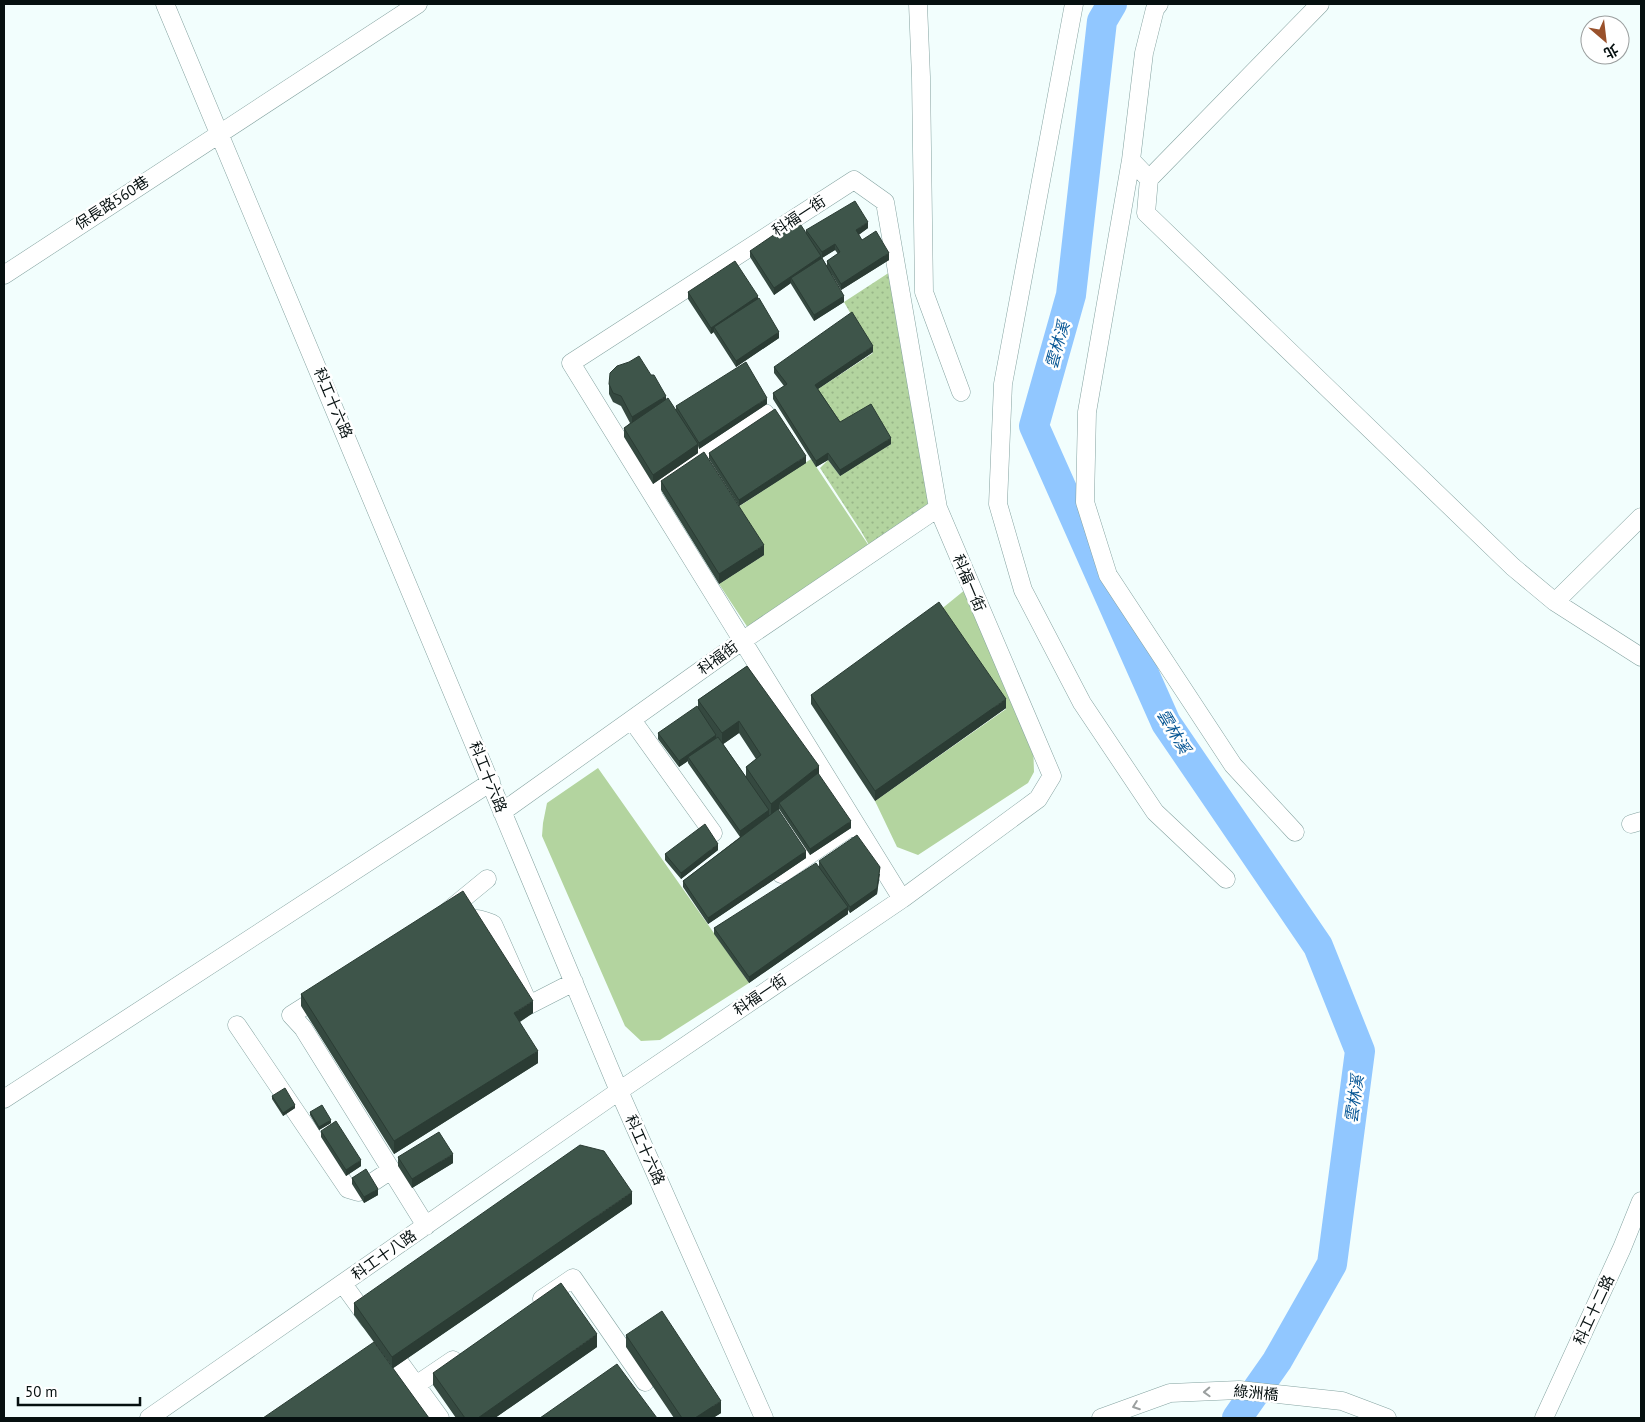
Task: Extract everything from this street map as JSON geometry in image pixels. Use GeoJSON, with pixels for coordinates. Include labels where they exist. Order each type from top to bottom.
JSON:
{"type":"FeatureCollection","features":[{"type":"Feature","properties":{"kind":"street","name":"科工十六路"},"geometry":{"type":"LineString","coordinates":[[166,4],[619,1091],[764,1418]]}},
{"type":"Feature","properties":{"kind":"street"},"geometry":{"type":"LineString","coordinates":[[220,132],[418,4]]}},
{"type":"Feature","properties":{"kind":"street"},"geometry":{"type":"LineString","coordinates":[[918,4],[924,292],[960,392]]}},
{"type":"Feature","properties":{"kind":"street"},"geometry":{"type":"LineString","coordinates":[[1074,4],[1003,384],[998,504],[1023,590],[1082,703],[1155,812],[1226,879]]}},
{"type":"Feature","properties":{"kind":"street"},"geometry":{"type":"LineString","coordinates":[[1159,4],[1155,9],[1144,53],[1131,160],[1086,412],[1085,502],[1108,575],[1233,765],[1295,832]]}},
{"type":"Feature","properties":{"kind":"street"},"geometry":{"type":"LineString","coordinates":[[1320,4],[1149,179],[1146,213],[1506,560],[1556,602],[1641,657]]}},
{"type":"Feature","properties":{"kind":"street","name":"保長路560巷"},"geometry":{"type":"LineString","coordinates":[[4,274],[220,132]]}},
{"type":"Feature","properties":{"kind":"street"},"geometry":{"type":"LineString","coordinates":[[1131,160],[1149,179]]}},
{"type":"Feature","properties":{"kind":"street","name":"科福一街"},"geometry":{"type":"LineString","coordinates":[[619,1091],[902,899],[1038,799],[1052,776],[938,508],[885,202],[854,180],[571,363],[902,899]]}},
{"type":"Feature","properties":{"kind":"street"},"geometry":{"type":"LineString","coordinates":[[649,489],[765,413]]}},
{"type":"Feature","properties":{"kind":"street","name":"科福街"},"geometry":{"type":"LineString","coordinates":[[502,812],[742,641],[938,508]]}},
{"type":"Feature","properties":{"kind":"street"},"geometry":{"type":"LineString","coordinates":[[1556,602],[1641,517]]}},
{"type":"Feature","properties":{"kind":"street"},"geometry":{"type":"LineString","coordinates":[[632,720],[713,833]]}},
{"type":"Feature","properties":{"kind":"street"},"geometry":{"type":"LineString","coordinates":[[4,1099],[490,782]]}},
{"type":"Feature","properties":{"kind":"street"},"geometry":{"type":"LineString","coordinates":[[765,885],[856,824]]}},
{"type":"Feature","properties":{"kind":"street"},"geometry":{"type":"LineString","coordinates":[[434,920],[450,910],[486,879]]}},
{"type":"Feature","properties":{"kind":"street"},"geometry":{"type":"LineString","coordinates":[[444,936],[469,920],[477,918],[493,924],[529,1005],[574,982]]}},
{"type":"Feature","properties":{"kind":"street"},"geometry":{"type":"LineString","coordinates":[[331,989],[291,1015],[303,1028],[426,1226]]}},
{"type":"Feature","properties":{"kind":"street"},"geometry":{"type":"LineString","coordinates":[[303,1028],[320,1017]]}},
{"type":"Feature","properties":{"kind":"street"},"geometry":{"type":"LineString","coordinates":[[237,1025],[348,1189],[358,1192],[391,1170]]}},
{"type":"Feature","properties":{"kind":"street","name":"科工十八路"},"geometry":{"type":"LineString","coordinates":[[149,1418],[619,1091]]}},
{"type":"Feature","properties":{"kind":"street","name":"科工十二路"},"geometry":{"type":"LineString","coordinates":[[1544,1418],[1622,1248],[1641,1201]]}},
{"type":"Feature","properties":{"kind":"street"},"geometry":{"type":"LineString","coordinates":[[531,1306],[572,1278],[646,1382]]}},
{"type":"Feature","properties":{"kind":"street"},"geometry":{"type":"LineString","coordinates":[[343,1284],[440,1418]]}},
{"type":"Feature","properties":{"kind":"street"},"geometry":{"type":"LineString","coordinates":[[416,1386],[466,1352]]}},
{"type":"Feature","properties":{"kind":"street","name":"綠洲橋"},"geometry":{"type":"LineString","coordinates":[[1102,1418],[1170,1393],[1239,1390],[1342,1401],[1388,1418]]}},
{"type":"Feature","properties":{"kind":"green space"},"geometry":{"type":"Polygon","coordinates":[[[890,272],[938,508],[873,552],[820,468],[828,460],[840,476],[891,444],[840,428],[815,391],[873,353],[844,302],[890,272]]]}},
{"type":"Feature","properties":{"kind":"green space"},"geometry":{"type":"Polygon","coordinates":[[[811,459],[873,552],[752,634],[719,584],[764,555],[735,509],[811,459]]]}},
{"type":"Feature","properties":{"kind":"green space"},"geometry":{"type":"Polygon","coordinates":[[[966,589],[1033,741],[1034,772],[1028,783],[918,855],[897,847],[875,801],[1006,709],[939,611],[966,589]]]}},
{"type":"Feature","properties":{"kind":"green space"},"geometry":{"type":"Polygon","coordinates":[[[598,768],[749,983],[660,1040],[641,1041],[625,1026],[542,836],[547,803],[598,768]]]}},
{"type":"Feature","properties":{"kind":"building"},"geometry":{"type":"Polygon","coordinates":[[[855,201],[868,222],[856,230],[862,240],[876,231],[889,253],[841,284],[827,261],[840,252],[835,244],[822,252],[806,230],[855,201]]]}},
{"type":"Feature","properties":{"kind":"building"},"geometry":{"type":"Polygon","coordinates":[[[797,219],[821,256],[774,288],[750,251],[797,219]]]}},
{"type":"Feature","properties":{"kind":"building"},"geometry":{"type":"Polygon","coordinates":[[[822,258],[844,296],[814,315],[791,278],[822,258]]]}},
{"type":"Feature","properties":{"kind":"building"},"geometry":{"type":"Polygon","coordinates":[[[735,261],[758,296],[711,328],[688,292],[735,261]]]}},
{"type":"Feature","properties":{"kind":"building"},"geometry":{"type":"Polygon","coordinates":[[[759,298],[779,332],[736,361],[714,327],[759,298]]]}},
{"type":"Feature","properties":{"kind":"building"},"geometry":{"type":"Polygon","coordinates":[[[852,312],[873,346],[815,385],[840,422],[871,404],[891,438],[840,470],[828,453],[816,461],[773,393],[787,384],[774,367],[852,312]]]}},
{"type":"Feature","properties":{"kind":"building"},"geometry":{"type":"Polygon","coordinates":[[[639,356],[651,375],[654,375],[666,396],[632,417],[621,396],[613,393],[609,384],[610,373],[617,366],[639,356]]]}},
{"type":"Feature","properties":{"kind":"building"},"geometry":{"type":"Polygon","coordinates":[[[746,362],[767,398],[699,443],[676,406],[746,362]]]}},
{"type":"Feature","properties":{"kind":"building"},"geometry":{"type":"Polygon","coordinates":[[[668,398],[698,444],[653,475],[624,428],[668,398]]]}},
{"type":"Feature","properties":{"kind":"building"},"geometry":{"type":"Polygon","coordinates":[[[775,409],[806,456],[739,500],[709,453],[775,409]]]}},
{"type":"Feature","properties":{"kind":"building"},"geometry":{"type":"Polygon","coordinates":[[[704,452],[764,545],[719,574],[661,481],[704,452]]]}},
{"type":"Feature","properties":{"kind":"building"},"geometry":{"type":"Polygon","coordinates":[[[939,602],[1006,699],[875,791],[811,695],[939,602]]]}},
{"type":"Feature","properties":{"kind":"building"},"geometry":{"type":"Polygon","coordinates":[[[747,666],[819,766],[771,804],[746,767],[761,755],[739,721],[722,733],[698,700],[747,666]]]}},
{"type":"Feature","properties":{"kind":"building"},"geometry":{"type":"Polygon","coordinates":[[[697,706],[716,735],[679,761],[658,733],[697,706]]]}},
{"type":"Feature","properties":{"kind":"building"},"geometry":{"type":"Polygon","coordinates":[[[718,737],[769,810],[740,831],[688,757],[718,737]]]}},
{"type":"Feature","properties":{"kind":"building"},"geometry":{"type":"Polygon","coordinates":[[[818,773],[851,821],[810,849],[779,803],[818,773]]]}},
{"type":"Feature","properties":{"kind":"building"},"geometry":{"type":"Polygon","coordinates":[[[778,809],[806,851],[708,918],[683,881],[778,809]]]}},
{"type":"Feature","properties":{"kind":"building"},"geometry":{"type":"Polygon","coordinates":[[[705,824],[718,844],[681,873],[665,854],[705,824]]]}},
{"type":"Feature","properties":{"kind":"building"},"geometry":{"type":"Polygon","coordinates":[[[857,835],[880,867],[877,888],[850,907],[819,861],[857,835]]]}},
{"type":"Feature","properties":{"kind":"building"},"geometry":{"type":"Polygon","coordinates":[[[816,863],[848,907],[749,977],[714,928],[816,863]]]}},
{"type":"Feature","properties":{"kind":"building"},"geometry":{"type":"Polygon","coordinates":[[[463,891],[533,1001],[514,1013],[538,1051],[394,1141],[301,994],[463,891]]]}},
{"type":"Feature","properties":{"kind":"building"},"geometry":{"type":"Polygon","coordinates":[[[285,1088],[295,1105],[283,1113],[272,1096],[285,1088]]]}},
{"type":"Feature","properties":{"kind":"building"},"geometry":{"type":"Polygon","coordinates":[[[322,1105],[331,1120],[319,1127],[310,1112],[322,1105]]]}},
{"type":"Feature","properties":{"kind":"building"},"geometry":{"type":"Polygon","coordinates":[[[336,1121],[361,1160],[346,1170],[321,1131],[336,1121]]]}},
{"type":"Feature","properties":{"kind":"building"},"geometry":{"type":"Polygon","coordinates":[[[439,1132],[453,1154],[412,1179],[398,1157],[439,1132]]]}},
{"type":"Feature","properties":{"kind":"building"},"geometry":{"type":"Polygon","coordinates":[[[580,1145],[604,1151],[632,1192],[392,1357],[354,1303],[580,1145]]]}},
{"type":"Feature","properties":{"kind":"building"},"geometry":{"type":"Polygon","coordinates":[[[366,1169],[378,1189],[364,1197],[352,1178],[366,1169]]]}},
{"type":"Feature","properties":{"kind":"building"},"geometry":{"type":"Polygon","coordinates":[[[561,1283],[597,1334],[478,1418],[465,1418],[433,1373],[561,1283]]]}},
{"type":"Feature","properties":{"kind":"building"},"geometry":{"type":"Polygon","coordinates":[[[662,1311],[721,1401],[695,1418],[682,1418],[626,1335],[662,1311]]]}},
{"type":"Feature","properties":{"kind":"building"},"geometry":{"type":"Polygon","coordinates":[[[374,1342],[429,1418],[263,1418],[374,1342]]]}},
{"type":"Feature","properties":{"kind":"building"},"geometry":{"type":"Polygon","coordinates":[[[617,1364],[657,1418],[540,1418],[617,1364]]]}},
{"type":"Feature","properties":{"kind":"waterway","name":"雲林溪"},"geometry":{"type":"LineString","coordinates":[[1112,4],[1102,21],[1071,295],[1034,426],[1166,723],[1318,946],[1360,1051],[1332,1264],[1277,1361],[1237,1418]]}}]}
